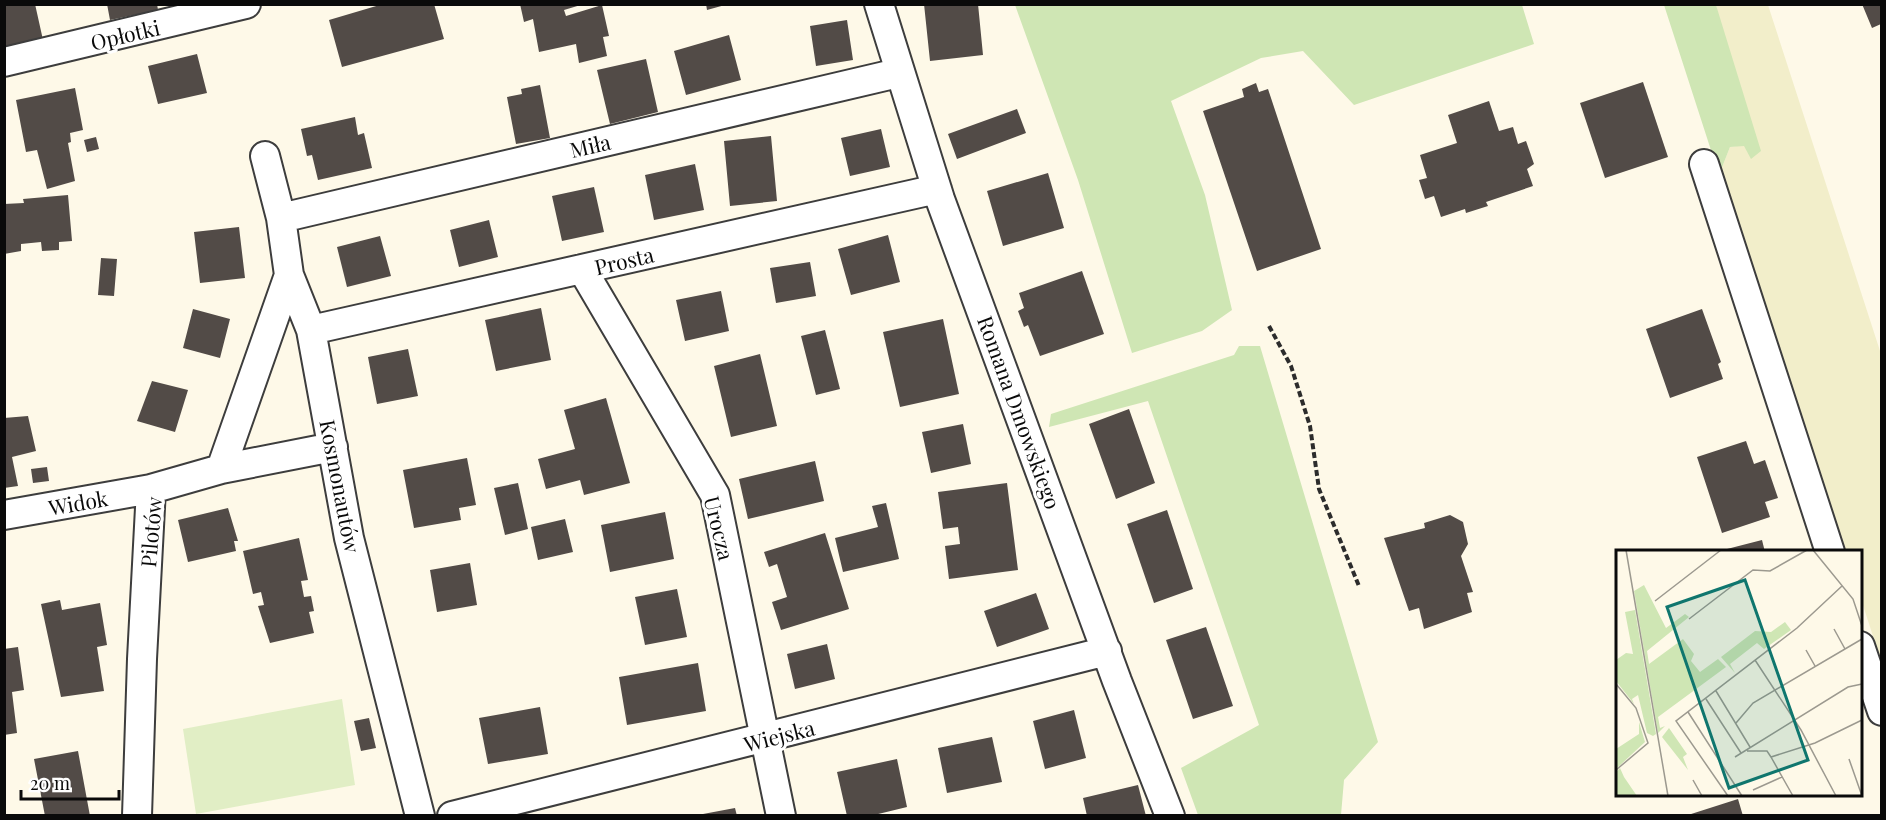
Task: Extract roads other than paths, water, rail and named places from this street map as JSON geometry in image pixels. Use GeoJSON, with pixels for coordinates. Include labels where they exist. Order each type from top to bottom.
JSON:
{"type":"FeatureCollection","features":[{"type":"Feature","properties":{"kind":"street","name":"Opłotki"},"geometry":{"type":"LineString","coordinates":[[4,62],[246,4]]}},
{"type":"Feature","properties":{"kind":"street","name":"Romana Dmowskiego"},"geometry":{"type":"LineString","coordinates":[[879,4],[898,73],[937,189],[1170,816]]}},
{"type":"Feature","properties":{"kind":"street","name":"Miła"},"geometry":{"type":"LineString","coordinates":[[281,218],[898,73]]}},
{"type":"Feature","properties":{"kind":"street","name":"Kosmonautów"},"geometry":{"type":"LineString","coordinates":[[264,156],[281,218],[289,275],[311,330],[349,538],[420,816]]}},
{"type":"Feature","properties":{"kind":"street"},"geometry":{"type":"LineString","coordinates":[[1704,164],[1829,550]]}},
{"type":"Feature","properties":{"kind":"street","name":"Prosta"},"geometry":{"type":"LineString","coordinates":[[311,330],[937,189]]}},
{"type":"Feature","properties":{"kind":"street","name":"Urocza"},"geometry":{"type":"LineString","coordinates":[[582,269],[715,495],[781,816]]}},
{"type":"Feature","properties":{"kind":"street"},"geometry":{"type":"LineString","coordinates":[[221,469],[289,275]]}},
{"type":"Feature","properties":{"kind":"street"},"geometry":{"type":"LineString","coordinates":[[221,469],[333,447]]}},
{"type":"Feature","properties":{"kind":"street","name":"Pilotów"},"geometry":{"type":"LineString","coordinates":[[137,816],[151,489],[221,469]]}},
{"type":"Feature","properties":{"kind":"street","name":"Widok"},"geometry":{"type":"LineString","coordinates":[[4,515],[151,489]]}},
{"type":"Feature","properties":{"kind":"street","name":"Wiejska"},"geometry":{"type":"LineString","coordinates":[[452,816],[1107,651]]}},
{"type":"Feature","properties":{"kind":"street"},"geometry":{"type":"LineString","coordinates":[[1862,652],[1881,711]]}}]}
